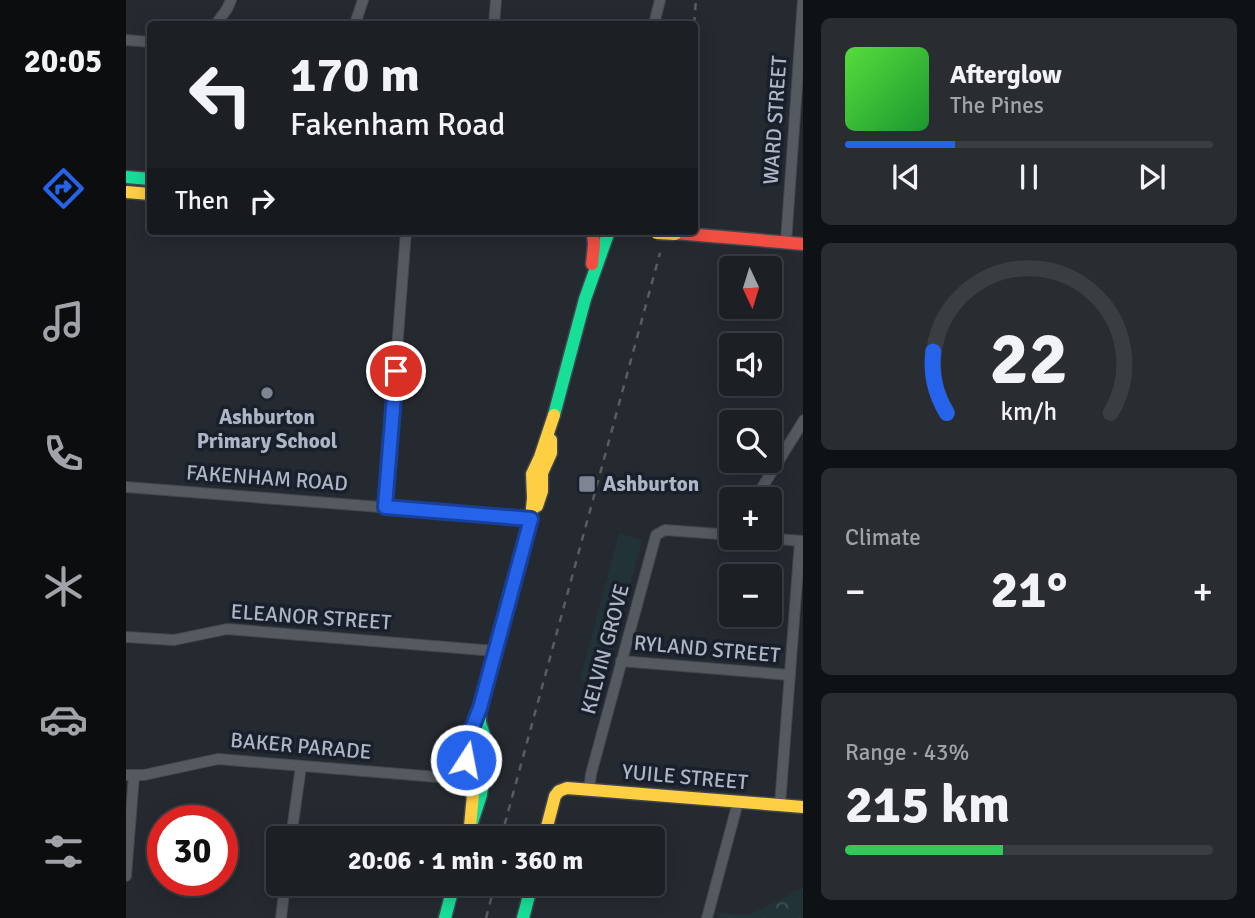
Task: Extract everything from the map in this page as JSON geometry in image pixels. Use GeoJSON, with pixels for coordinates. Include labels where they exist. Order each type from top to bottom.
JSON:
{"type":"FeatureCollection","features":[{"type":"Feature","properties":{"kind":"street"},"geometry":{"type":"LineString","coordinates":[[218,21],[231,0]]}},
{"type":"Feature","properties":{"kind":"street"},"geometry":{"type":"LineString","coordinates":[[356,21],[363,0]]}},
{"type":"Feature","properties":{"kind":"street"},"geometry":{"type":"LineString","coordinates":[[494,21],[496,0]]}},
{"type":"Feature","properties":{"kind":"street"},"geometry":{"type":"LineString","coordinates":[[653,21],[654,0]]}},
{"type":"Feature","properties":{"kind":"street"},"geometry":{"type":"LineString","coordinates":[[654,21],[660,0]]}},
{"type":"Feature","properties":{"kind":"street","name":"WARD STREET"},"geometry":{"type":"LineString","coordinates":[[786,242],[803,0]]}},
{"type":"Feature","properties":{"kind":"street"},"geometry":{"type":"LineString","coordinates":[[126,40],[147,42]]}},
{"type":"Feature","properties":{"kind":"street"},"geometry":{"type":"LineString","coordinates":[[126,177],[147,179]]}},
{"type":"Feature","properties":{"kind":"street"},"geometry":{"type":"LineString","coordinates":[[126,192],[147,194]]}},
{"type":"Feature","properties":{"kind":"street"},"geometry":{"type":"LineString","coordinates":[[385,507],[406,235]]}},
{"type":"Feature","properties":{"kind":"street"},"geometry":{"type":"LineString","coordinates":[[588,289],[593,235]]}},
{"type":"Feature","properties":{"kind":"street"},"geometry":{"type":"LineString","coordinates":[[447,778],[462,771],[531,519],[540,497],[538,470],[551,453],[550,428],[588,289],[608,235]]}},
{"type":"Feature","properties":{"kind":"street"},"geometry":{"type":"LineString","coordinates":[[698,235],[803,244]]}},
{"type":"Feature","properties":{"kind":"street"},"geometry":{"type":"LineString","coordinates":[[762,487],[803,420]]}},
{"type":"Feature","properties":{"kind":"street","name":"FAKENHAM ROAD"},"geometry":{"type":"LineString","coordinates":[[126,487],[531,519]]}},
{"type":"Feature","properties":{"kind":"street","name":"KELVIN GROVE"},"geometry":{"type":"LineString","coordinates":[[589,790],[591,774],[656,535],[671,530],[719,534]]}},
{"type":"Feature","properties":{"kind":"street"},"geometry":{"type":"LineString","coordinates":[[780,806],[802,541],[782,539]]}},
{"type":"Feature","properties":{"kind":"street","name":"ELEANOR STREET"},"geometry":{"type":"LineString","coordinates":[[126,637],[174,640],[227,629],[495,651]]}},
{"type":"Feature","properties":{"kind":"street","name":"RYLAND STREET"},"geometry":{"type":"LineString","coordinates":[[621,661],[790,675]]}},
{"type":"Feature","properties":{"kind":"street"},"geometry":{"type":"LineString","coordinates":[[479,780],[488,747],[481,730],[480,708]]}},
{"type":"Feature","properties":{"kind":"street"},"geometry":{"type":"LineString","coordinates":[[470,826],[478,805],[479,780],[471,738]]}},
{"type":"Feature","properties":{"kind":"street","name":"BAKER PARADE"},"geometry":{"type":"LineString","coordinates":[[130,775],[149,774],[214,759],[479,780]]}},
{"type":"Feature","properties":{"kind":"street"},"geometry":{"type":"LineString","coordinates":[[293,826],[301,766]]}},
{"type":"Feature","properties":{"kind":"street"},"geometry":{"type":"LineString","coordinates":[[126,876],[130,775]]}},
{"type":"Feature","properties":{"kind":"street","name":"YUILE STREET"},"geometry":{"type":"LineString","coordinates":[[547,826],[555,796],[562,789],[803,807]]}},
{"type":"Feature","properties":{"kind":"street"},"geometry":{"type":"LineString","coordinates":[[707,918],[738,802]]}},
{"type":"Feature","properties":{"kind":"street"},"geometry":{"type":"LineString","coordinates":[[281,918],[284,896]]}},
{"type":"Feature","properties":{"kind":"street"},"geometry":{"type":"LineString","coordinates":[[445,918],[451,896]]}},
{"type":"Feature","properties":{"kind":"street"},"geometry":{"type":"LineString","coordinates":[[523,918],[529,896]]}},
{"type":"Feature","properties":{"kind":"green space"},"geometry":{"type":"Polygon","coordinates":[[[619,533],[642,540],[602,687],[580,680],[619,533]]]}},
{"type":"Feature","properties":{"kind":"green space"},"geometry":{"type":"Polygon","coordinates":[[[803,888],[803,918],[718,918],[720,913],[750,915],[803,888]]]}},
{"type":"Feature","properties":{"kind":"railway"},"geometry":{"type":"LineString","coordinates":[[694,21],[696,0]]}},
{"type":"Feature","properties":{"kind":"railway"},"geometry":{"type":"LineString","coordinates":[[504,826],[660,253]]}},
{"type":"Feature","properties":{"kind":"railway"},"geometry":{"type":"LineString","coordinates":[[486,918],[492,896]]}},
{"type":"Feature","properties":{"kind":"traffic: fast"},"geometry":{"type":"LineString","coordinates":[[126,177],[147,179]]}},
{"type":"Feature","properties":{"kind":"traffic: fast"},"geometry":{"type":"LineString","coordinates":[[554,415],[585,299],[608,235]]}},
{"type":"Feature","properties":{"kind":"traffic: fast"},"geometry":{"type":"LineString","coordinates":[[471,826],[481,795],[487,753],[480,712]]}},
{"type":"Feature","properties":{"kind":"traffic: fast"},"geometry":{"type":"LineString","coordinates":[[445,918],[451,896]]}},
{"type":"Feature","properties":{"kind":"traffic: fast"},"geometry":{"type":"LineString","coordinates":[[523,918],[529,896]]}},
{"type":"Feature","properties":{"kind":"traffic: slow"},"geometry":{"type":"LineString","coordinates":[[126,192],[147,194]]}},
{"type":"Feature","properties":{"kind":"traffic: slow"},"geometry":{"type":"LineString","coordinates":[[470,826],[476,763],[471,738],[474,721],[531,519],[532,474],[554,415]]}},
{"type":"Feature","properties":{"kind":"traffic: slow"},"geometry":{"type":"LineString","coordinates":[[537,506],[542,491],[542,473],[551,453],[551,440]]}},
{"type":"Feature","properties":{"kind":"traffic: slow"},"geometry":{"type":"LineString","coordinates":[[547,826],[555,796],[567,788],[803,807]]}},
{"type":"Feature","properties":{"kind":"traffic: jam"},"geometry":{"type":"LineString","coordinates":[[592,264],[593,235]]}},
{"type":"Feature","properties":{"kind":"traffic: jam"},"geometry":{"type":"LineString","coordinates":[[698,235],[803,244]]}},
{"type":"Feature","properties":{"kind":"place","name":"Ashburton Primary School"},"geometry":{"type":"Point","coordinates":[267,393]}},
{"type":"Feature","properties":{"kind":"place","name":"Ashburton"},"geometry":{"type":"Point","coordinates":[587,484]}},
{"type":"Feature","properties":{"kind":"route"},"geometry":{"type":"LineString","coordinates":[[396,371],[385,507],[531,519],[480,708],[472,728],[466,760]]}}]}
